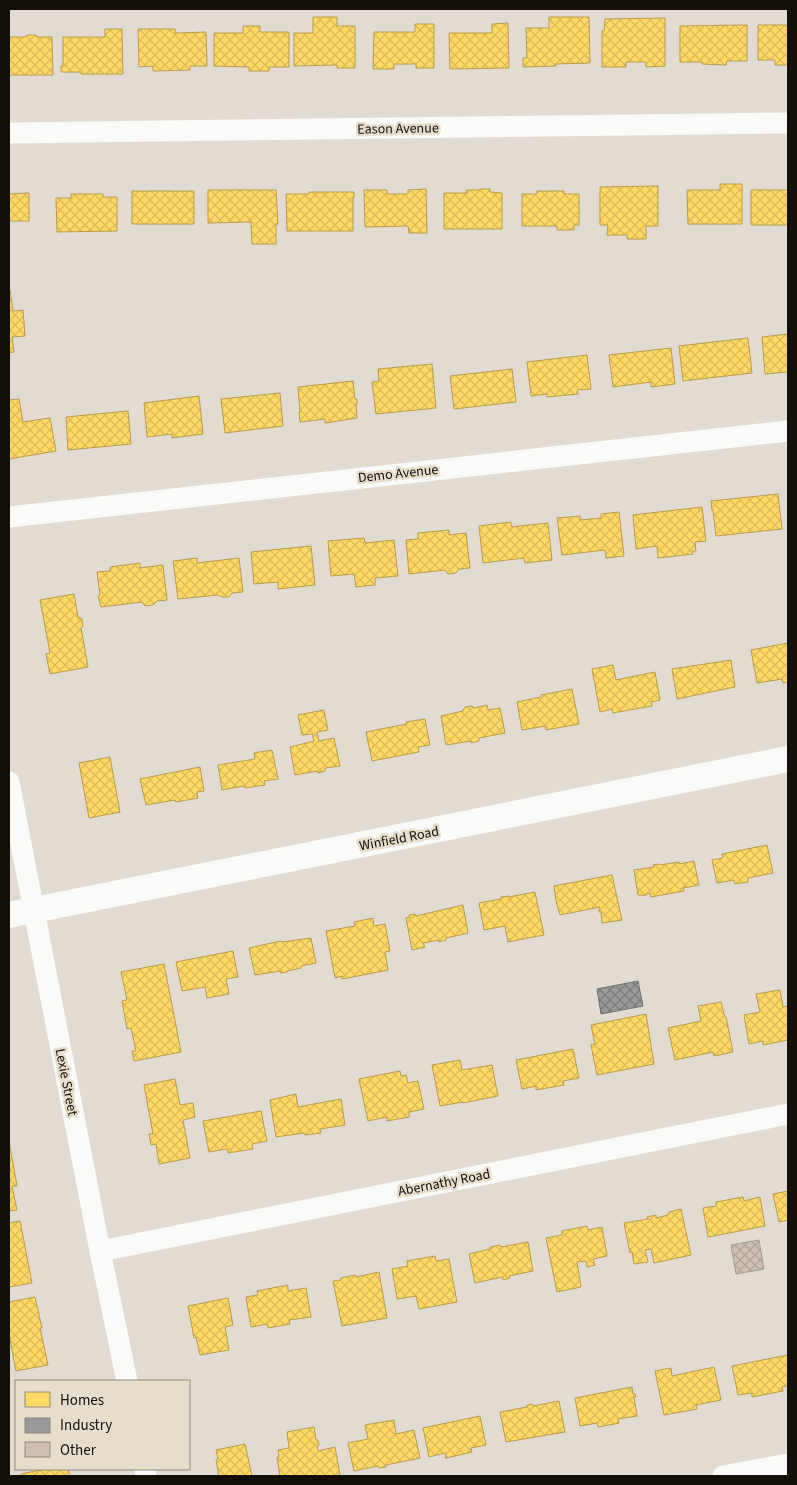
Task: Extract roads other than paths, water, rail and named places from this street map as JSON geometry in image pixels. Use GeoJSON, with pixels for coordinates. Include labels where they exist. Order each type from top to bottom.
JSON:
{"type":"FeatureCollection","features":[{"type":"Feature","properties":{"kind":"street","name":"Eason Avenue"},"geometry":{"type":"LineString","coordinates":[[9,133],[788,124]]}},
{"type":"Feature","properties":{"kind":"street","name":"Demo Avenue"},"geometry":{"type":"LineString","coordinates":[[9,517],[788,431]]}},
{"type":"Feature","properties":{"kind":"street","name":"Winfield Road"},"geometry":{"type":"LineString","coordinates":[[9,915],[788,759]]}},
{"type":"Feature","properties":{"kind":"street","name":"Lexie Street"},"geometry":{"type":"LineString","coordinates":[[9,782],[127,1380]]}},
{"type":"Feature","properties":{"kind":"street","name":"Abernathy Road"},"geometry":{"type":"LineString","coordinates":[[100,1251],[788,1114]]}},
{"type":"Feature","properties":{"kind":"street"},"geometry":{"type":"LineString","coordinates":[[723,1476],[788,1464]]}}]}
